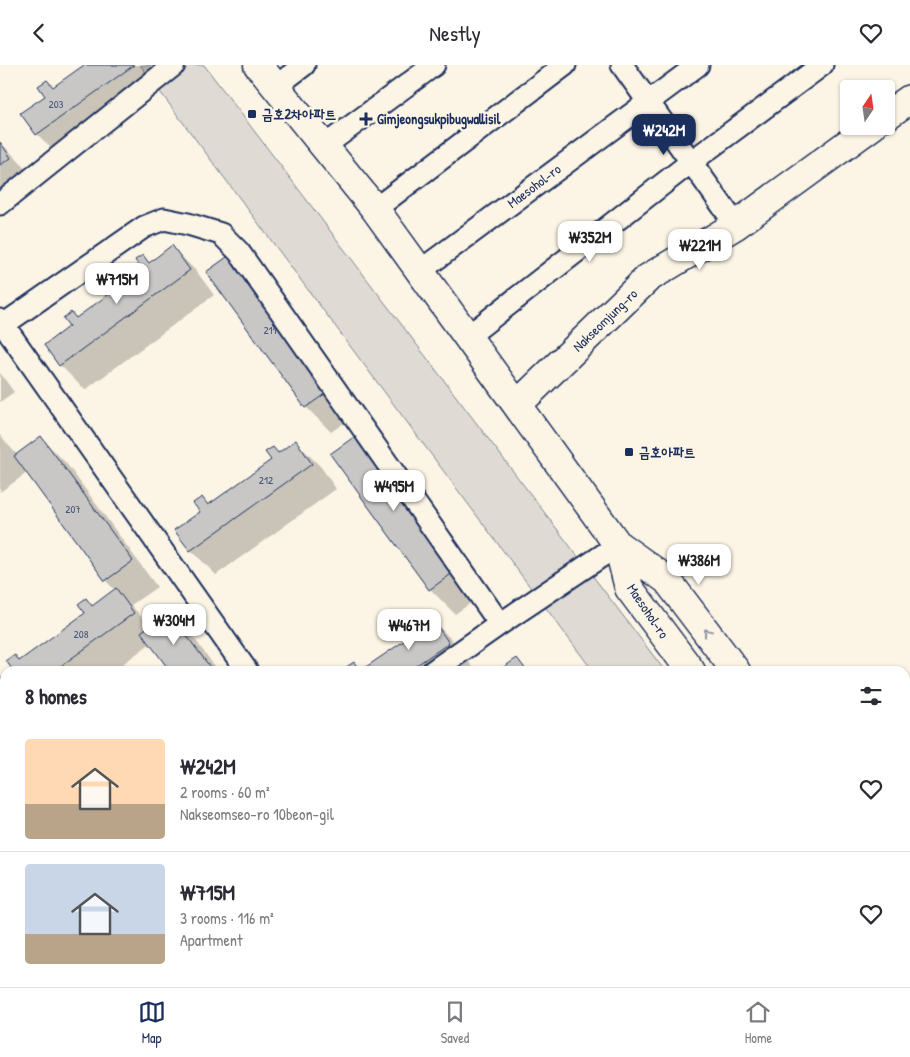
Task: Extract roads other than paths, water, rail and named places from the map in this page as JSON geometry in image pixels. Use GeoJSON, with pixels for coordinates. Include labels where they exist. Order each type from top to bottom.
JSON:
{"type":"FeatureCollection","features":[{"type":"Feature","properties":{"kind":"main road","name":"Maesohol-ro"},"geometry":{"type":"LineString","coordinates":[[258,65],[375,209],[618,545],[667,581],[732,666]]}},
{"type":"Feature","properties":{"kind":"main road"},"geometry":{"type":"LineString","coordinates":[[895,110],[910,99]]}},
{"type":"Feature","properties":{"kind":"main road","name":"Nakseomjung-ro"},"geometry":{"type":"LineString","coordinates":[[518,405],[648,278],[736,225],[860,135]]}},
{"type":"Feature","properties":{"kind":"main road","name":"Maesohol-ro"},"geometry":{"type":"LineString","coordinates":[[618,545],[629,588],[687,666]]}},
{"type":"Feature","properties":{"kind":"street"},"geometry":{"type":"LineString","coordinates":[[0,204],[174,65]]}},
{"type":"Feature","properties":{"kind":"street"},"geometry":{"type":"LineString","coordinates":[[275,87],[304,65]]}},
{"type":"Feature","properties":{"kind":"street"},"geometry":{"type":"LineString","coordinates":[[323,147],[434,65]]}},
{"type":"Feature","properties":{"kind":"street"},"geometry":{"type":"LineString","coordinates":[[375,209],[565,65]]}},
{"type":"Feature","properties":{"kind":"street"},"geometry":{"type":"LineString","coordinates":[[622,65],[736,225]]}},
{"type":"Feature","properties":{"kind":"street","name":"Maesohol-ro"},"geometry":{"type":"LineString","coordinates":[[420,271],[698,65]]}},
{"type":"Feature","properties":{"kind":"street"},"geometry":{"type":"LineString","coordinates":[[467,337],[691,162],[822,65]]}},
{"type":"Feature","properties":{"kind":"street"},"geometry":{"type":"LineString","coordinates":[[243,666],[2,323],[144,227],[164,219],[221,233],[239,252],[500,624]]}},
{"type":"Feature","properties":{"kind":"street"},"geometry":{"type":"LineString","coordinates":[[440,666],[618,545]]}},
{"type":"Feature","properties":{"kind":"place","name":"금호2차아파트"},"geometry":{"type":"Point","coordinates":[252,114]}},
{"type":"Feature","properties":{"kind":"place","name":"Gimjeongsukpibugwallisil"},"geometry":{"type":"Point","coordinates":[366,119]}},
{"type":"Feature","properties":{"kind":"place","name":"금호아파트"},"geometry":{"type":"Point","coordinates":[629,452]}}]}
